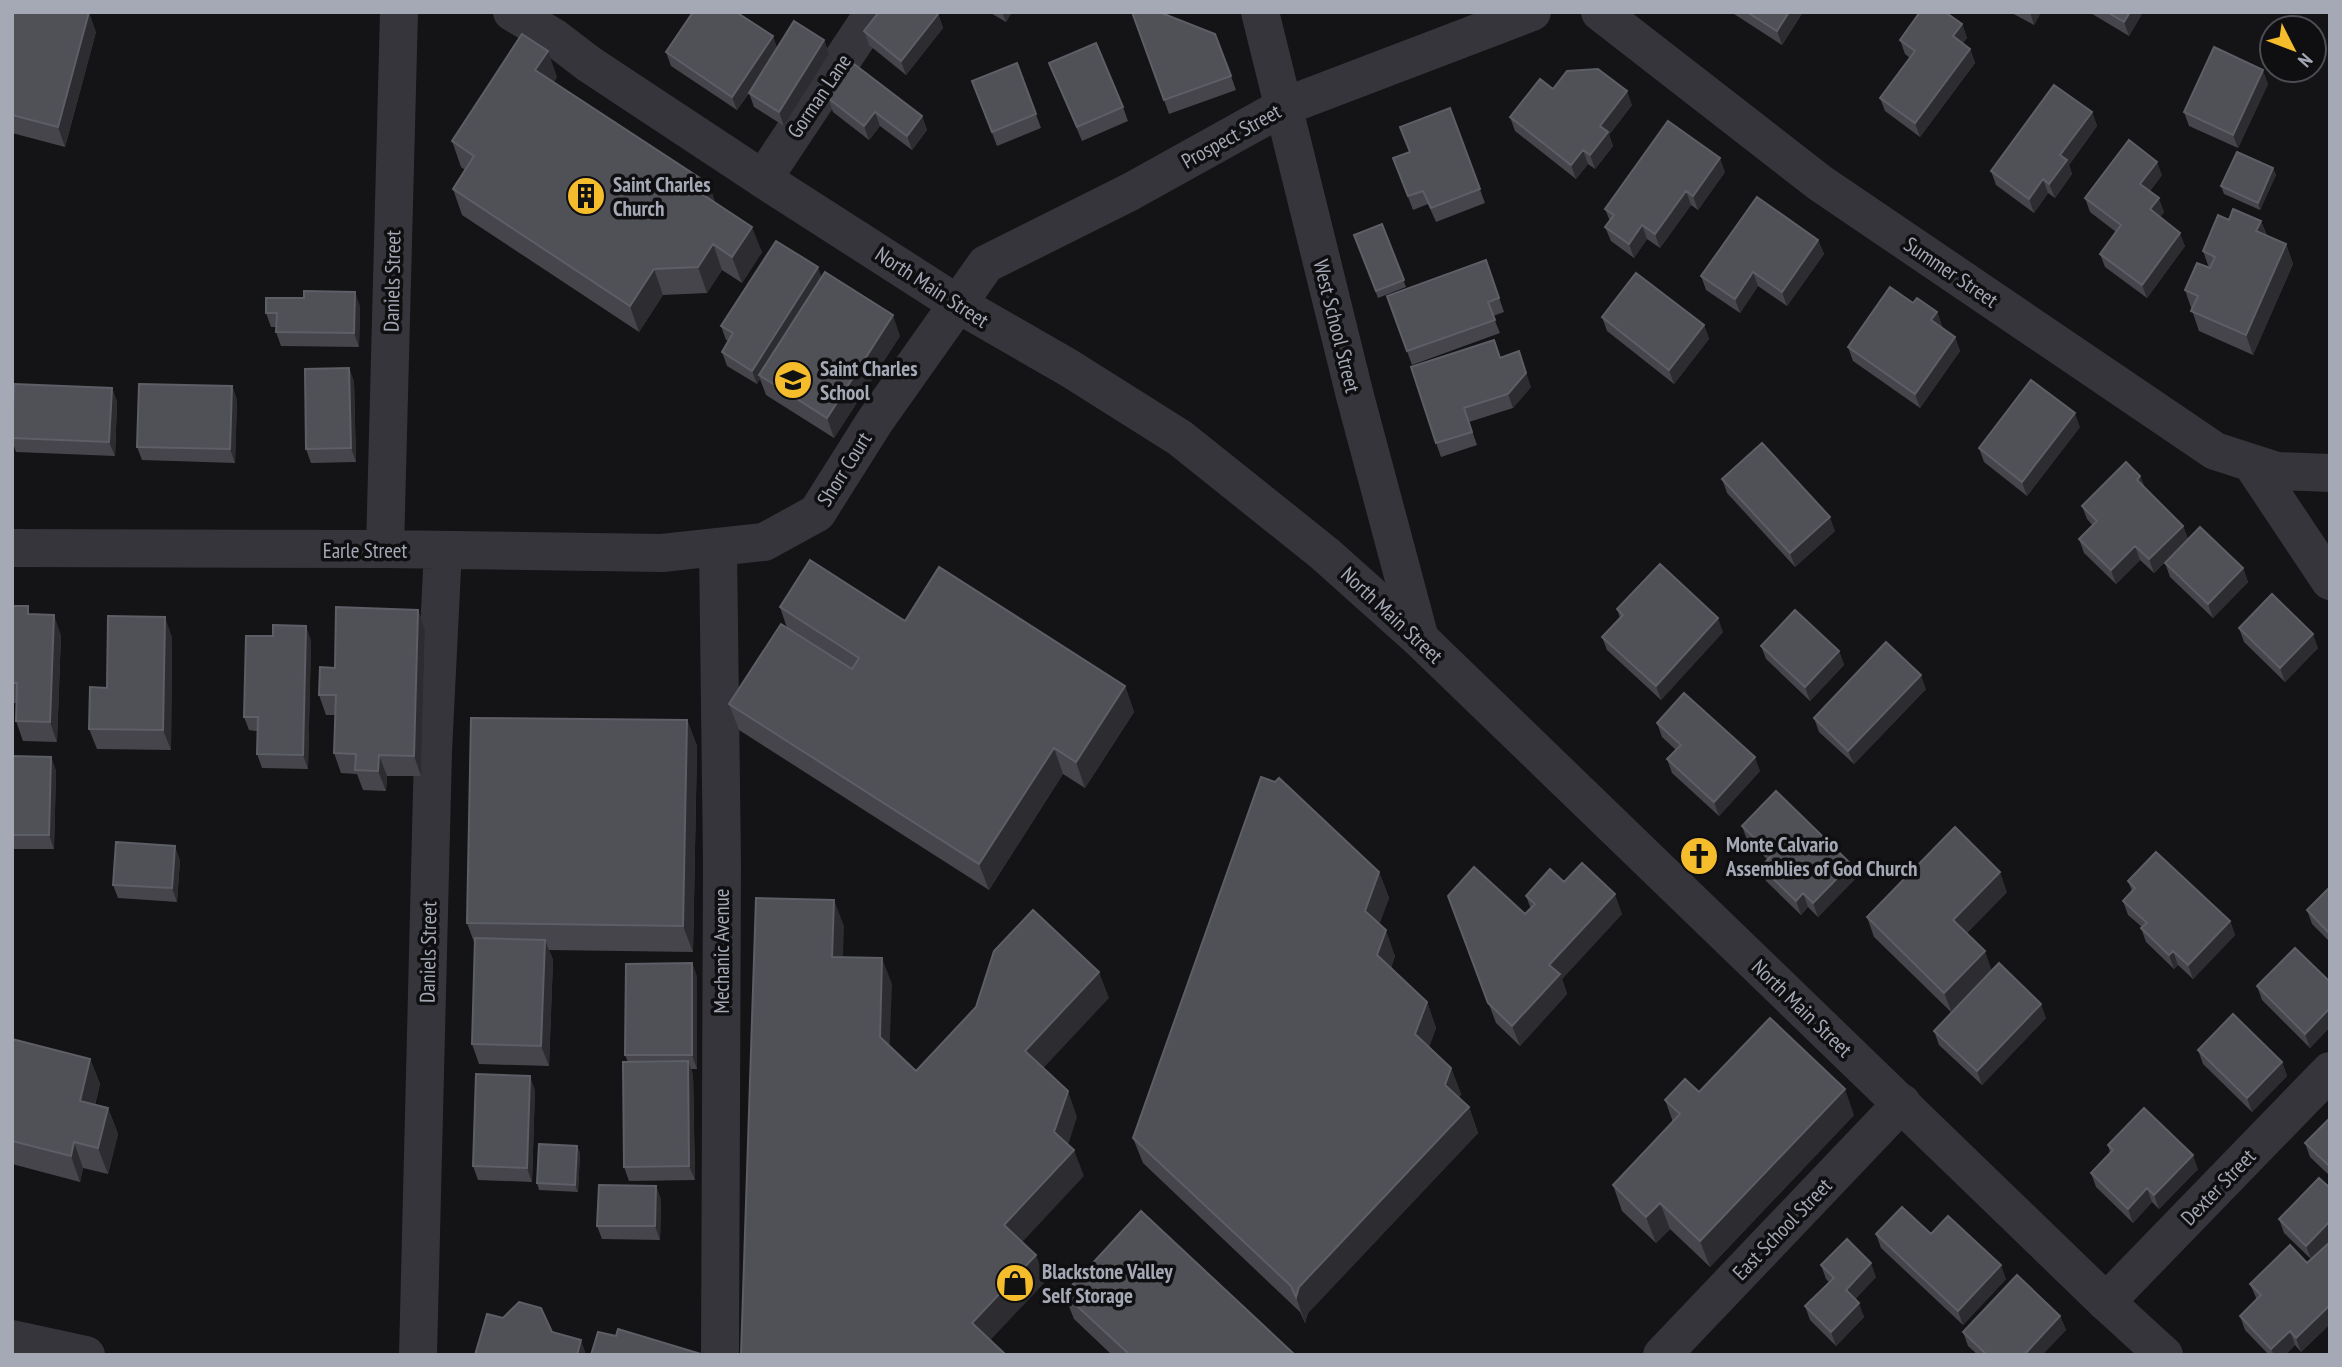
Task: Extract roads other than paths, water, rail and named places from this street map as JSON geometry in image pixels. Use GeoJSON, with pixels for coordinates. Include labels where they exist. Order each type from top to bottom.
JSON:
{"type":"FeatureCollection","features":[{"type":"Feature","properties":{"kind":"street","name":"Daniels Street"},"geometry":{"type":"LineString","coordinates":[[385,549],[398,12]]}},
{"type":"Feature","properties":{"kind":"street","name":"North Main Street"},"geometry":{"type":"LineString","coordinates":[[512,12],[956,303],[1069,368],[1180,438],[1325,554],[1420,639],[2164,1355]]}},
{"type":"Feature","properties":{"kind":"street","name":"Gorman Lane"},"geometry":{"type":"LineString","coordinates":[[763,179],[874,12]]}},
{"type":"Feature","properties":{"kind":"street","name":"West School Street"},"geometry":{"type":"LineString","coordinates":[[1260,12],[1354,396],[1420,639]]}},
{"type":"Feature","properties":{"kind":"street","name":"Prospect Street"},"geometry":{"type":"LineString","coordinates":[[956,303],[986,264],[1130,192],[1283,107],[1532,12]]}},
{"type":"Feature","properties":{"kind":"street","name":"Summer Street"},"geometry":{"type":"LineString","coordinates":[[1600,12],[1820,183],[2215,451],[2277,471],[2330,472]]}},
{"type":"Feature","properties":{"kind":"street","name":"Shorr Court"},"geometry":{"type":"LineString","coordinates":[[718,548],[764,542],[817,513],[875,421],[956,303]]}},
{"type":"Feature","properties":{"kind":"street"},"geometry":{"type":"LineString","coordinates":[[2252,464],[2330,581]]}},
{"type":"Feature","properties":{"kind":"street","name":"Earle Street"},"geometry":{"type":"LineString","coordinates":[[12,548],[662,553],[718,548]]}},
{"type":"Feature","properties":{"kind":"street","name":"Mechanic Avenue"},"geometry":{"type":"LineString","coordinates":[[718,548],[722,851],[720,1355]]}},
{"type":"Feature","properties":{"kind":"street","name":"Daniels Street"},"geometry":{"type":"LineString","coordinates":[[418,1355],[433,751],[443,550]]}},
{"type":"Feature","properties":{"kind":"street","name":"Dexter Street"},"geometry":{"type":"LineString","coordinates":[[2106,1302],[2330,1071]]}},
{"type":"Feature","properties":{"kind":"street","name":"East School Street"},"geometry":{"type":"LineString","coordinates":[[1662,1355],[1902,1104]]}},
{"type":"Feature","properties":{"kind":"street"},"geometry":{"type":"LineString","coordinates":[[12,1339],[86,1355]]}},
{"type":"Feature","properties":{"kind":"place","name":"Saint Charles Church"},"geometry":{"type":"Point","coordinates":[586,196]}},
{"type":"Feature","properties":{"kind":"place","name":"Saint Charles School"},"geometry":{"type":"Point","coordinates":[793,380]}},
{"type":"Feature","properties":{"kind":"place","name":"Monte Calvario Assemblies of God Church"},"geometry":{"type":"Point","coordinates":[1699,856]}},
{"type":"Feature","properties":{"kind":"place","name":"Blackstone Valley Self Storage"},"geometry":{"type":"Point","coordinates":[1015,1283]}}]}
